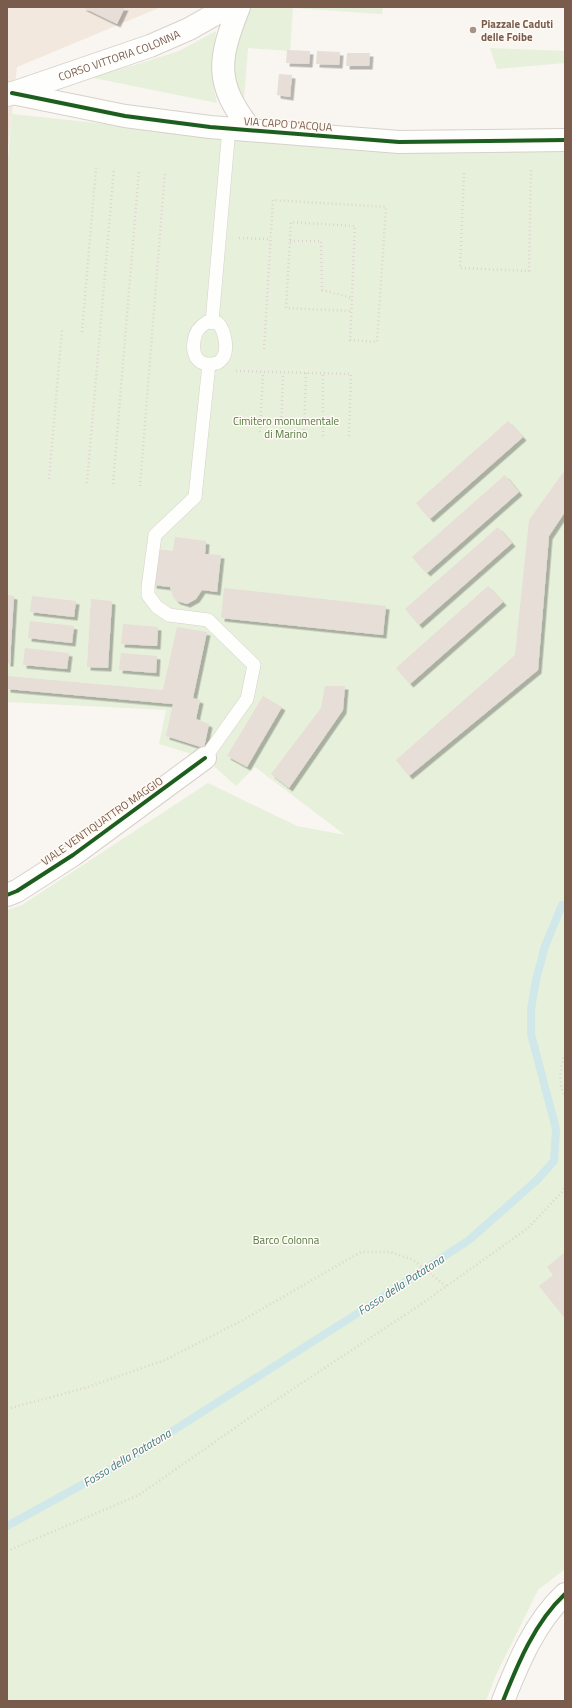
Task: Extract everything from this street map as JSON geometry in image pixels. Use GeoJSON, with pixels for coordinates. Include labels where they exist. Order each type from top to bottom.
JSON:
{"type":"FeatureCollection","features":[{"type":"Feature","properties":{"kind":"street","name":"CORSO VITTORIA COLONNA"},"geometry":{"type":"LineString","coordinates":[[10,94],[144,49],[189,29],[228,7]]}},
{"type":"Feature","properties":{"kind":"street"},"geometry":{"type":"LineString","coordinates":[[239,7],[225,44],[223,69],[230,98],[237,113],[251,130]]}},
{"type":"Feature","properties":{"kind":"street","name":"VIA CAPO D'ACQUA"},"geometry":{"type":"LineString","coordinates":[[10,94],[125,116],[251,130],[399,142],[565,140]]}},
{"type":"Feature","properties":{"kind":"street","name":"VIALE VENTIQUATTRO MAGGIO"},"geometry":{"type":"LineString","coordinates":[[7,895],[17,891],[74,855],[205,758]]}},
{"type":"Feature","properties":{"kind":"street"},"geometry":{"type":"LineString","coordinates":[[503,1701],[534,1634],[549,1611],[565,1594]]}},
{"type":"Feature","properties":{"kind":"lane"},"geometry":{"type":"LineString","coordinates":[[212,322],[229,128]]}},
{"type":"Feature","properties":{"kind":"lane"},"geometry":{"type":"LineString","coordinates":[[207,322],[212,322],[218,324],[222,328],[225,350],[220,362],[208,367],[198,360],[193,350],[198,328],[207,322]]}},
{"type":"Feature","properties":{"kind":"lane"},"geometry":{"type":"LineString","coordinates":[[205,758],[246,699],[254,665],[208,620],[169,615],[157,607],[148,595],[148,587],[155,535],[195,497],[208,367]]}},
{"type":"Feature","properties":{"kind":"path"},"geometry":{"type":"LineString","coordinates":[[82,332],[96,168]]}},
{"type":"Feature","properties":{"kind":"path"},"geometry":{"type":"LineString","coordinates":[[87,483],[114,168]]}},
{"type":"Feature","properties":{"kind":"path"},"geometry":{"type":"LineString","coordinates":[[113,484],[139,170]]}},
{"type":"Feature","properties":{"kind":"path"},"geometry":{"type":"LineString","coordinates":[[464,173],[460,268],[529,271],[531,170]]}},
{"type":"Feature","properties":{"kind":"path"},"geometry":{"type":"LineString","coordinates":[[140,486],[165,171]]}},
{"type":"Feature","properties":{"kind":"path"},"geometry":{"type":"LineString","coordinates":[[264,349],[273,200],[386,207],[377,342],[350,340],[355,226],[291,222],[286,308],[351,311]]}},
{"type":"Feature","properties":{"kind":"path"},"geometry":{"type":"LineString","coordinates":[[220,237],[270,240]]}},
{"type":"Feature","properties":{"kind":"path"},"geometry":{"type":"LineString","coordinates":[[290,241],[321,241],[322,290],[352,298]]}},
{"type":"Feature","properties":{"kind":"path"},"geometry":{"type":"LineString","coordinates":[[49,479],[62,330]]}},
{"type":"Feature","properties":{"kind":"path"},"geometry":{"type":"LineString","coordinates":[[208,367],[283,373],[351,374],[350,437]]}},
{"type":"Feature","properties":{"kind":"path"},"geometry":{"type":"LineString","coordinates":[[260,432],[263,372]]}},
{"type":"Feature","properties":{"kind":"path"},"geometry":{"type":"LineString","coordinates":[[281,433],[283,373]]}},
{"type":"Feature","properties":{"kind":"path"},"geometry":{"type":"LineString","coordinates":[[304,434],[306,373]]}},
{"type":"Feature","properties":{"kind":"path"},"geometry":{"type":"LineString","coordinates":[[323,374],[323,436]]}},
{"type":"Feature","properties":{"kind":"path"},"geometry":{"type":"LineString","coordinates":[[565,1054],[562,1063],[561,1089],[565,1096]]}},
{"type":"Feature","properties":{"kind":"path"},"geometry":{"type":"LineString","coordinates":[[7,1551],[139,1495],[249,1418],[446,1286],[528,1228],[565,1187]]}},
{"type":"Feature","properties":{"kind":"path"},"geometry":{"type":"LineString","coordinates":[[7,1409],[85,1388],[165,1360],[241,1321],[361,1252],[390,1252],[413,1260],[446,1286]]}},
{"type":"Feature","properties":{"kind":"shaded area"},"geometry":{"type":"Polygon","coordinates":[[[7,7],[161,7],[17,67],[7,158],[7,7]]]}},
{"type":"Feature","properties":{"kind":"green space"},"geometry":{"type":"Polygon","coordinates":[[[251,7],[383,7],[382,14],[293,8],[290,51],[248,48],[244,99],[235,75],[234,64],[237,41],[251,7]]]}},
{"type":"Feature","properties":{"kind":"green space"},"geometry":{"type":"Polygon","coordinates":[[[216,31],[212,81],[217,103],[89,77],[135,65],[179,51],[216,31]]]}},
{"type":"Feature","properties":{"kind":"green space"},"geometry":{"type":"Polygon","coordinates":[[[490,48],[565,51],[565,63],[497,69],[490,48]]]}},
{"type":"Feature","properties":{"kind":"green space"},"geometry":{"type":"Polygon","coordinates":[[[12,114],[228,137],[565,151],[565,1569],[538,1590],[495,1677],[486,1701],[7,1701],[7,910],[22,905],[208,783],[297,826],[345,835],[255,767],[236,786],[205,758],[159,744],[166,710],[7,702],[7,171],[12,114]]]}},
{"type":"Feature","properties":{"kind":"building"},"geometry":{"type":"Polygon","coordinates":[[[82,7],[125,7],[117,24],[82,7]]]}},
{"type":"Feature","properties":{"kind":"building"},"geometry":{"type":"Polygon","coordinates":[[[287,50],[310,51],[309,64],[286,63],[287,50]]]}},
{"type":"Feature","properties":{"kind":"building"},"geometry":{"type":"Polygon","coordinates":[[[317,51],[340,52],[339,65],[316,64],[317,51]]]}},
{"type":"Feature","properties":{"kind":"building"},"geometry":{"type":"Polygon","coordinates":[[[347,53],[370,53],[369,66],[346,66],[347,53]]]}},
{"type":"Feature","properties":{"kind":"building"},"geometry":{"type":"Polygon","coordinates":[[[279,74],[292,75],[290,97],[277,95],[279,74]]]}},
{"type":"Feature","properties":{"kind":"building"},"geometry":{"type":"Polygon","coordinates":[[[508,421],[523,437],[430,519],[416,503],[508,421]]]}},
{"type":"Feature","properties":{"kind":"building"},"geometry":{"type":"Polygon","coordinates":[[[565,470],[565,512],[549,536],[538,670],[409,776],[396,760],[515,655],[529,520],[565,470]]]}},
{"type":"Feature","properties":{"kind":"building"},"geometry":{"type":"Polygon","coordinates":[[[505,475],[519,492],[427,573],[412,557],[505,475]]]}},
{"type":"Feature","properties":{"kind":"building"},"geometry":{"type":"Polygon","coordinates":[[[498,527],[512,543],[419,625],[405,609],[498,527]]]}},
{"type":"Feature","properties":{"kind":"building"},"geometry":{"type":"Polygon","coordinates":[[[175,537],[206,541],[205,554],[221,555],[217,592],[202,590],[196,599],[187,604],[177,601],[173,597],[170,587],[153,585],[156,549],[173,551],[175,537]]]}},
{"type":"Feature","properties":{"kind":"building"},"geometry":{"type":"Polygon","coordinates":[[[488,586],[503,602],[410,684],[396,668],[488,586]]]}},
{"type":"Feature","properties":{"kind":"building"},"geometry":{"type":"Polygon","coordinates":[[[224,588],[386,606],[383,635],[221,618],[224,588]]]}},
{"type":"Feature","properties":{"kind":"building"},"geometry":{"type":"Polygon","coordinates":[[[7,595],[14,596],[10,663],[7,663],[7,595]]]}},
{"type":"Feature","properties":{"kind":"building"},"geometry":{"type":"Polygon","coordinates":[[[32,596],[76,601],[74,617],[30,612],[32,596]]]}},
{"type":"Feature","properties":{"kind":"building"},"geometry":{"type":"Polygon","coordinates":[[[91,599],[112,601],[108,668],[87,667],[91,599]]]}},
{"type":"Feature","properties":{"kind":"building"},"geometry":{"type":"Polygon","coordinates":[[[30,621],[74,626],[72,643],[28,638],[30,621]]]}},
{"type":"Feature","properties":{"kind":"building"},"geometry":{"type":"Polygon","coordinates":[[[123,624],[158,627],[157,646],[121,644],[123,624]]]}},
{"type":"Feature","properties":{"kind":"building"},"geometry":{"type":"Polygon","coordinates":[[[177,627],[207,632],[193,698],[200,700],[196,719],[209,724],[204,748],[166,736],[173,704],[7,689],[7,676],[163,690],[177,627]]]}},
{"type":"Feature","properties":{"kind":"building"},"geometry":{"type":"Polygon","coordinates":[[[25,648],[69,653],[67,669],[23,665],[25,648]]]}},
{"type":"Feature","properties":{"kind":"building"},"geometry":{"type":"Polygon","coordinates":[[[121,653],[157,656],[156,673],[119,670],[121,653]]]}},
{"type":"Feature","properties":{"kind":"building"},"geometry":{"type":"Polygon","coordinates":[[[325,686],[345,686],[343,710],[289,788],[271,774],[321,708],[325,686]]]}},
{"type":"Feature","properties":{"kind":"building"},"geometry":{"type":"Polygon","coordinates":[[[263,696],[282,707],[247,767],[227,756],[263,696]]]}},
{"type":"Feature","properties":{"kind":"building"},"geometry":{"type":"Polygon","coordinates":[[[565,1252],[565,1318],[539,1286],[553,1275],[547,1267],[565,1252]]]}},
{"type":"Feature","properties":{"kind":"waterway","name":"Fosso della Patatona"},"geometry":{"type":"LineString","coordinates":[[7,1526],[127,1460],[361,1311],[469,1240],[537,1180],[554,1161],[556,1129],[531,1034],[531,1009],[536,980],[545,946],[562,905]]}},
{"type":"Feature","properties":{"kind":"cycle path"},"geometry":{"type":"LineString","coordinates":[[12,93],[125,116],[210,127],[399,142],[565,140]]}},
{"type":"Feature","properties":{"kind":"cycle path"},"geometry":{"type":"LineString","coordinates":[[7,895],[17,891],[73,855],[205,758]]}},
{"type":"Feature","properties":{"kind":"cycle path"},"geometry":{"type":"LineString","coordinates":[[503,1701],[521,1658],[536,1630],[554,1605],[565,1594]]}},
{"type":"Feature","properties":{"kind":"place","name":"Piazzale Caduti delle Foibe"},"geometry":{"type":"Point","coordinates":[473,30]}},
{"type":"Feature","properties":{"kind":"park label","name":"Cimitero monumentale di Marino"},"geometry":{"type":"Point","coordinates":[286,427]}},
{"type":"Feature","properties":{"kind":"park label","name":"Barco Colonna"},"geometry":{"type":"Point","coordinates":[286,1240]}}]}
